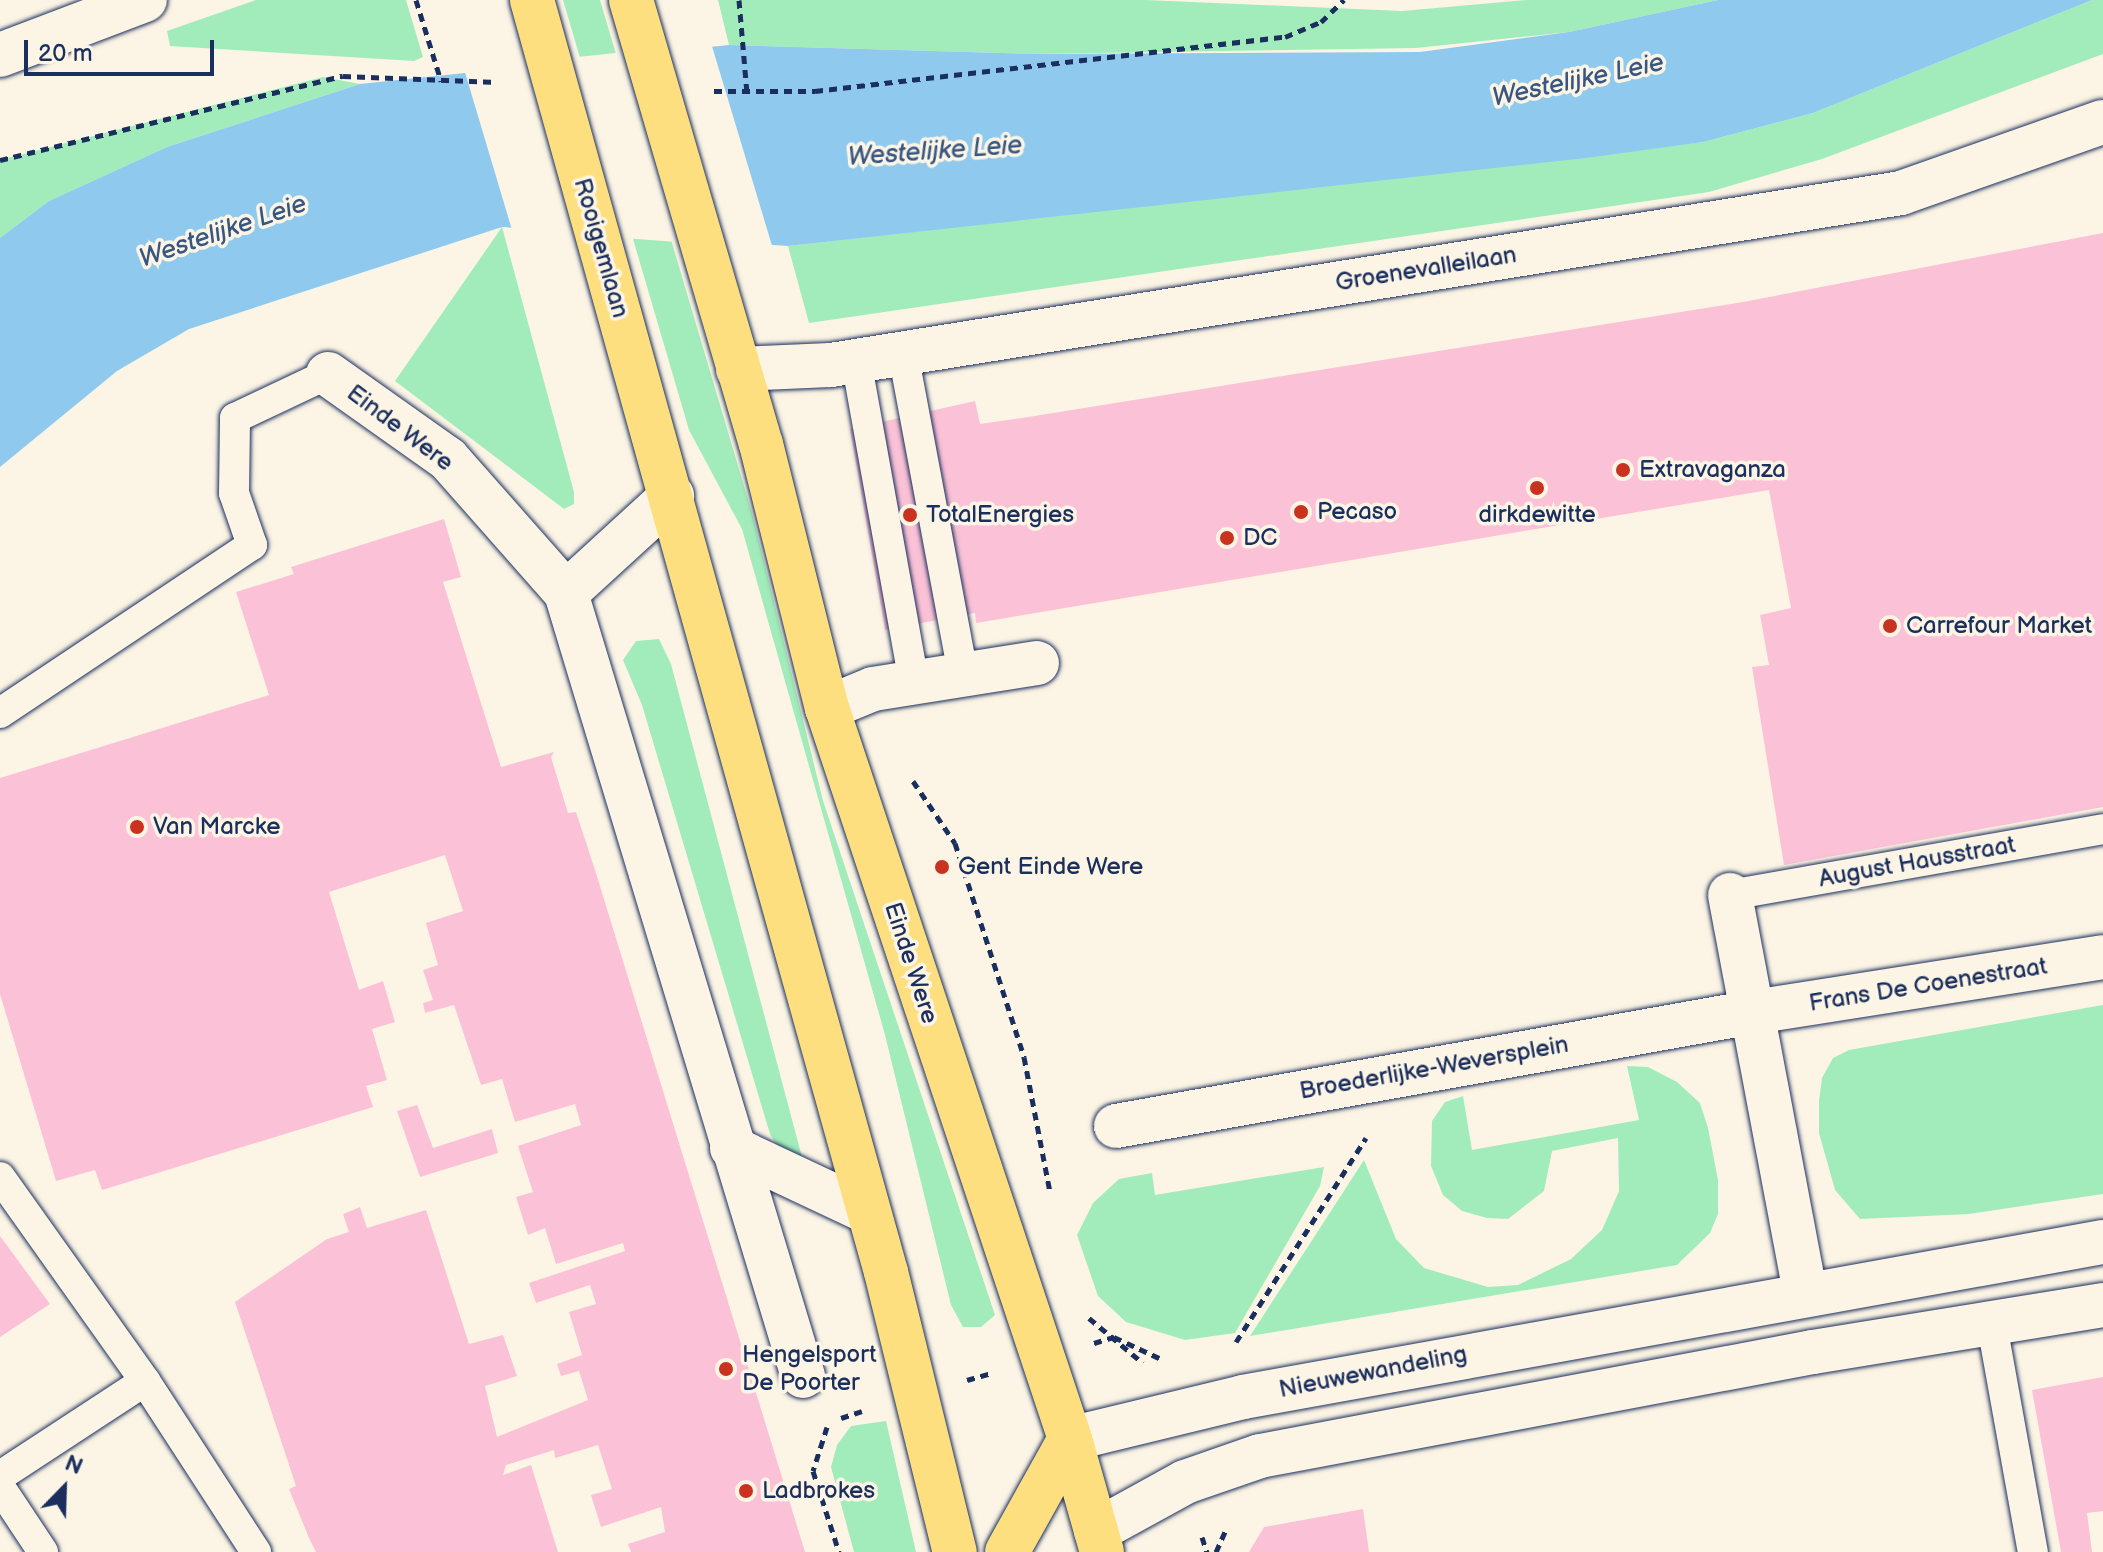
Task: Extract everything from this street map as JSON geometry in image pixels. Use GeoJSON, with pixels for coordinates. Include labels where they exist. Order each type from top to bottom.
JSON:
{"type":"FeatureCollection","features":[{"type":"Feature","properties":{"kind":"main road","name":"Rooigemlaan"},"geometry":{"type":"LineString","coordinates":[[532,0],[672,496]]}},
{"type":"Feature","properties":{"kind":"main road"},"geometry":{"type":"LineString","coordinates":[[631,0],[738,369]]}},
{"type":"Feature","properties":{"kind":"main road","name":"Einde Were"},"geometry":{"type":"LineString","coordinates":[[738,369],[827,708],[1070,1439],[1087,1545]]}},
{"type":"Feature","properties":{"kind":"main road"},"geometry":{"type":"LineString","coordinates":[[672,496],[864,1210],[886,1272],[955,1552]]}},
{"type":"Feature","properties":{"kind":"main road"},"geometry":{"type":"LineString","coordinates":[[1007,1552],[1070,1439]]}},
{"type":"Feature","properties":{"kind":"street"},"geometry":{"type":"LineString","coordinates":[[0,55],[145,0]]}},
{"type":"Feature","properties":{"kind":"street","name":"Groenevalleilaan"},"geometry":{"type":"LineString","coordinates":[[738,369],[856,360],[903,353],[1901,193],[2103,122]]}},
{"type":"Feature","properties":{"kind":"street","name":"Einde Were"},"geometry":{"type":"LineString","coordinates":[[328,374],[448,459],[566,593],[803,1376]]}},
{"type":"Feature","properties":{"kind":"street"},"geometry":{"type":"LineString","coordinates":[[566,593],[672,496]]}},
{"type":"Feature","properties":{"kind":"street"},"geometry":{"type":"LineString","coordinates":[[827,708],[873,689],[1037,663]]}},
{"type":"Feature","properties":{"kind":"street"},"geometry":{"type":"LineString","coordinates":[[1730,895],[1805,1293],[1813,1352]]}},
{"type":"Feature","properties":{"kind":"street","name":"Frans De Coenestraat"},"geometry":{"type":"LineString","coordinates":[[1753,1012],[2103,957]]}},
{"type":"Feature","properties":{"kind":"street","name":"Broederlijke-Weversplein"},"geometry":{"type":"LineString","coordinates":[[1116,1126],[1753,1012]]}},
{"type":"Feature","properties":{"kind":"street"},"geometry":{"type":"LineString","coordinates":[[732,1148],[864,1210]]}},
{"type":"Feature","properties":{"kind":"street","name":"Nieuwewandeling"},"geometry":{"type":"LineString","coordinates":[[1070,1439],[1216,1404],[1805,1293],[2103,1242]]}},
{"type":"Feature","properties":{"kind":"street"},"geometry":{"type":"LineString","coordinates":[[1087,1545],[1185,1482],[1260,1456],[1813,1352],[2103,1305]]}},
{"type":"Feature","properties":{"kind":"lane"},"geometry":{"type":"LineString","coordinates":[[903,353],[963,674]]}},
{"type":"Feature","properties":{"kind":"lane"},"geometry":{"type":"LineString","coordinates":[[856,360],[914,682]]}},
{"type":"Feature","properties":{"kind":"lane"},"geometry":{"type":"LineString","coordinates":[[0,713],[252,545],[234,493],[235,418],[328,374]]}},
{"type":"Feature","properties":{"kind":"lane","name":"August Hausstraat"},"geometry":{"type":"LineString","coordinates":[[1730,895],[2103,829]]}},
{"type":"Feature","properties":{"kind":"lane"},"geometry":{"type":"LineString","coordinates":[[0,1177],[145,1381],[256,1552]]}},
{"type":"Feature","properties":{"kind":"lane"},"geometry":{"type":"LineString","coordinates":[[1992,1325],[2033,1552]]}},
{"type":"Feature","properties":{"kind":"lane"},"geometry":{"type":"LineString","coordinates":[[0,1476],[145,1381]]}},
{"type":"Feature","properties":{"kind":"lane"},"geometry":{"type":"LineString","coordinates":[[0,1487],[43,1552]]}},
{"type":"Feature","properties":{"kind":"path"},"geometry":{"type":"LineString","coordinates":[[0,160],[343,76],[441,81],[416,0]]}},
{"type":"Feature","properties":{"kind":"path"},"geometry":{"type":"LineString","coordinates":[[739,0],[747,93],[815,91],[1285,37],[1321,22],[1344,0]]}},
{"type":"Feature","properties":{"kind":"path"},"geometry":{"type":"LineString","coordinates":[[908,772],[955,843],[1024,1057],[1051,1196]]}},
{"type":"Feature","properties":{"kind":"path"},"geometry":{"type":"LineString","coordinates":[[1216,1404],[1231,1350],[1369,1133]]}},
{"type":"Feature","properties":{"kind":"path"},"geometry":{"type":"LineString","coordinates":[[1083,1314],[1153,1371]]}},
{"type":"Feature","properties":{"kind":"path"},"geometry":{"type":"LineString","coordinates":[[829,1422],[869,1409]]}},
{"type":"Feature","properties":{"kind":"path"},"geometry":{"type":"LineString","coordinates":[[1200,1530],[1207,1552]]}},
{"type":"Feature","properties":{"kind":"green space"},"geometry":{"type":"Polygon","coordinates":[[[256,0],[406,0],[423,57],[414,61],[170,46],[167,31],[256,0]]]}},
{"type":"Feature","properties":{"kind":"green space"},"geometry":{"type":"Polygon","coordinates":[[[563,0],[600,0],[752,513],[823,801],[995,1315],[981,1327],[963,1327],[951,1305],[885,1035],[742,529],[689,430],[563,0]]]}},
{"type":"Feature","properties":{"kind":"green space"},"geometry":{"type":"Polygon","coordinates":[[[718,0],[1146,0],[1402,11],[1526,0],[1718,0],[1569,32],[1416,48],[1031,54],[729,45],[718,0]]]}},
{"type":"Feature","properties":{"kind":"green space"},"geometry":{"type":"Polygon","coordinates":[[[2092,0],[2103,0],[2103,54],[1822,159],[1709,192],[809,323],[788,246],[1703,142],[1813,113],[2092,0]]]}},
{"type":"Feature","properties":{"kind":"green space"},"geometry":{"type":"Polygon","coordinates":[[[323,77],[360,84],[167,147],[49,201],[0,238],[0,160],[323,77]]]}},
{"type":"Feature","properties":{"kind":"green space"},"geometry":{"type":"Polygon","coordinates":[[[502,227],[574,492],[574,504],[564,509],[395,381],[502,227]]]}},
{"type":"Feature","properties":{"kind":"green space"},"geometry":{"type":"Polygon","coordinates":[[[659,639],[671,664],[803,1161],[779,1148],[770,1134],[642,705],[623,660],[636,641],[659,639]]]}},
{"type":"Feature","properties":{"kind":"green space"},"geometry":{"type":"Polygon","coordinates":[[[2103,1005],[2103,1194],[1969,1214],[1860,1219],[1835,1190],[1819,1133],[1822,1078],[1833,1058],[1849,1050],[2103,1005]]]}},
{"type":"Feature","properties":{"kind":"green space"},"geometry":{"type":"Polygon","coordinates":[[[1627,1066],[1648,1067],[1677,1082],[1700,1103],[1708,1128],[1718,1180],[1718,1214],[1710,1233],[1677,1265],[1250,1336],[1364,1160],[1396,1239],[1424,1268],[1488,1287],[1518,1285],[1571,1259],[1602,1230],[1619,1191],[1618,1138],[1552,1151],[1544,1191],[1508,1219],[1487,1218],[1462,1211],[1443,1195],[1431,1166],[1432,1121],[1445,1102],[1463,1096],[1472,1150],[1639,1120],[1627,1066]]]}},
{"type":"Feature","properties":{"kind":"green space"},"geometry":{"type":"Polygon","coordinates":[[[1324,1167],[1320,1186],[1235,1333],[1185,1340],[1126,1322],[1098,1296],[1077,1235],[1093,1203],[1119,1179],[1152,1173],[1155,1195],[1324,1167]]]}},
{"type":"Feature","properties":{"kind":"green space"},"geometry":{"type":"Polygon","coordinates":[[[886,1421],[916,1552],[854,1552],[831,1467],[837,1445],[851,1426],[886,1421]]]}},
{"type":"Feature","properties":{"kind":"water","name":"Westelijke Leie"},"geometry":{"type":"Polygon","coordinates":[[[1718,0],[2092,0],[1813,113],[1703,142],[1586,158],[788,246],[502,227],[189,329],[117,371],[0,467],[0,238],[49,201],[167,147],[360,84],[729,45],[1031,54],[1420,52],[1569,32],[1718,0]]]}},
{"type":"Feature","properties":{"kind":"pier"},"geometry":{"type":"Polygon","coordinates":[[[711,43],[773,249],[512,230],[464,69],[711,43]]]}},
{"type":"Feature","properties":{"kind":"building"},"geometry":{"type":"Polygon","coordinates":[[[2103,233],[2103,807],[1784,865],[1752,667],[1769,665],[1760,615],[1791,608],[1769,490],[976,623],[975,613],[885,630],[850,429],[975,401],[980,424],[1022,418],[1743,302],[2103,233]]]}},
{"type":"Feature","properties":{"kind":"building"},"geometry":{"type":"Polygon","coordinates":[[[444,519],[461,577],[443,582],[501,767],[554,752],[551,757],[568,813],[576,812],[595,870],[805,1552],[631,1552],[628,1544],[665,1532],[661,1507],[601,1527],[591,1495],[612,1489],[598,1445],[555,1458],[554,1450],[506,1465],[503,1475],[531,1465],[558,1552],[316,1552],[289,1489],[296,1486],[235,1302],[327,1239],[349,1232],[343,1214],[360,1207],[367,1228],[426,1210],[469,1344],[503,1335],[517,1376],[485,1386],[497,1437],[588,1400],[579,1371],[561,1376],[557,1364],[582,1355],[569,1312],[596,1304],[590,1285],[536,1303],[529,1283],[625,1251],[623,1243],[556,1264],[545,1228],[528,1235],[516,1197],[533,1192],[518,1146],[581,1125],[575,1104],[515,1122],[502,1079],[481,1085],[454,1005],[425,1013],[423,1003],[433,1000],[423,970],[438,965],[426,923],[463,911],[445,855],[329,892],[359,990],[383,981],[395,1022],[372,1029],[387,1080],[366,1086],[373,1107],[102,1190],[95,1170],[56,1181],[0,994],[0,778],[269,695],[236,592],[294,574],[291,567],[444,519]]]}},
{"type":"Feature","properties":{"kind":"building"},"geometry":{"type":"Polygon","coordinates":[[[417,1105],[433,1148],[492,1129],[498,1153],[420,1177],[397,1111],[417,1105]]]}},
{"type":"Feature","properties":{"kind":"building"},"geometry":{"type":"Polygon","coordinates":[[[0,1236],[50,1304],[0,1337],[0,1236]]]}},
{"type":"Feature","properties":{"kind":"building"},"geometry":{"type":"Polygon","coordinates":[[[2103,1377],[2103,1511],[2087,1513],[2092,1552],[2061,1552],[2032,1390],[2103,1377]]]}},
{"type":"Feature","properties":{"kind":"building"},"geometry":{"type":"Polygon","coordinates":[[[1363,1509],[1369,1552],[1249,1552],[1264,1527],[1363,1509]]]}},
{"type":"Feature","properties":{"kind":"place","name":"Extravaganza"},"geometry":{"type":"Point","coordinates":[1623,470]}},
{"type":"Feature","properties":{"kind":"place","name":"dirkdewitte"},"geometry":{"type":"Point","coordinates":[1537,488]}},
{"type":"Feature","properties":{"kind":"place","name":"Pecaso"},"geometry":{"type":"Point","coordinates":[1301,512]}},
{"type":"Feature","properties":{"kind":"place","name":"TotalEnergies"},"geometry":{"type":"Point","coordinates":[910,515]}},
{"type":"Feature","properties":{"kind":"place","name":"DC"},"geometry":{"type":"Point","coordinates":[1227,538]}},
{"type":"Feature","properties":{"kind":"place","name":"Carrefour Market"},"geometry":{"type":"Point","coordinates":[1890,626]}},
{"type":"Feature","properties":{"kind":"place","name":"Van Marcke"},"geometry":{"type":"Point","coordinates":[137,827]}},
{"type":"Feature","properties":{"kind":"place","name":"Gent Einde Were"},"geometry":{"type":"Point","coordinates":[942,867]}},
{"type":"Feature","properties":{"kind":"place","name":"Hengelsport De Poorter"},"geometry":{"type":"Point","coordinates":[726,1369]}},
{"type":"Feature","properties":{"kind":"place","name":"Ladbrokes"},"geometry":{"type":"Point","coordinates":[746,1491]}}]}
